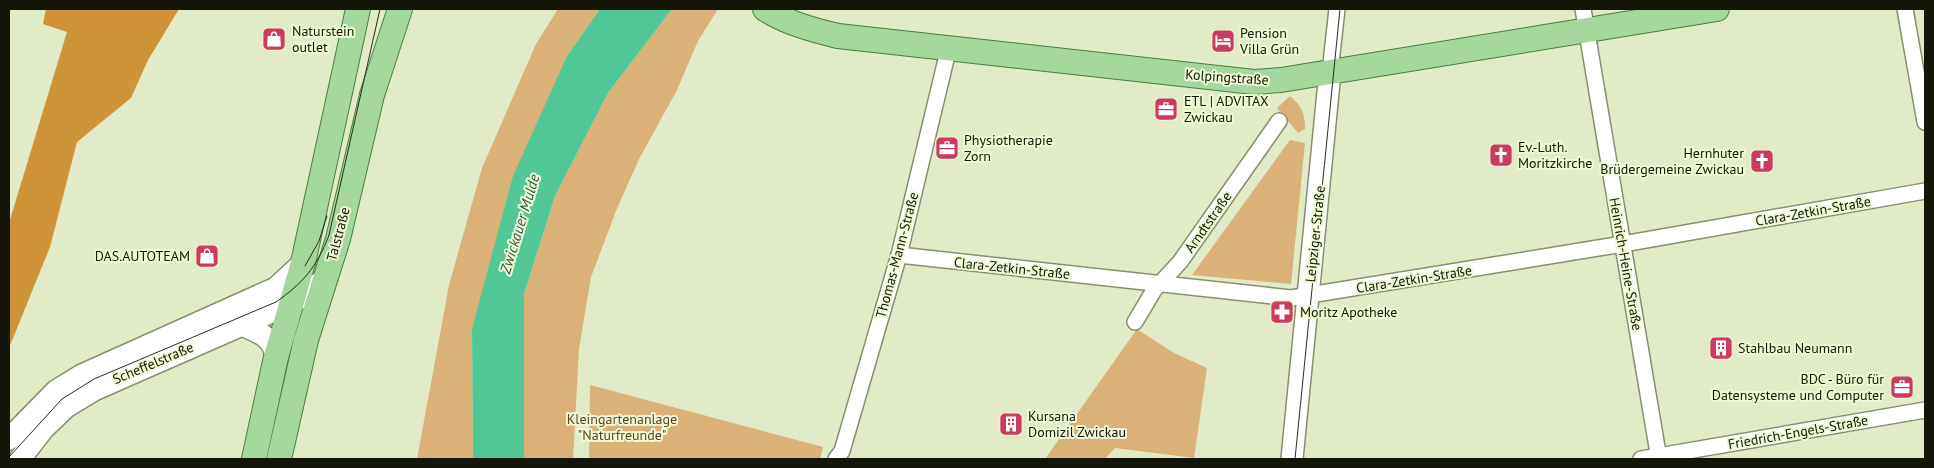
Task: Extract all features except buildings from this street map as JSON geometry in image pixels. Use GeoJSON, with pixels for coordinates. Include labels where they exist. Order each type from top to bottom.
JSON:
{"type":"FeatureCollection","features":[{"type":"Feature","properties":{"kind":"main road","name":"Talstraße"},"geometry":{"type":"LineString","coordinates":[[254,459],[276,358],[297,295],[358,9]]}},
{"type":"Feature","properties":{"kind":"main road","name":"Talstraße"},"geometry":{"type":"LineString","coordinates":[[297,295],[327,277],[338,239],[372,94],[400,9]]}},
{"type":"Feature","properties":{"kind":"main road","name":"Kolpingstraße"},"geometry":{"type":"LineString","coordinates":[[766,10],[785,20],[838,36],[1254,82],[1282,80],[1330,72],[1585,20],[1717,9]]}},
{"type":"Feature","properties":{"kind":"main road","name":"Talstraße"},"geometry":{"type":"LineString","coordinates":[[279,459],[294,387],[297,295]]}},
{"type":"Feature","properties":{"kind":"street","name":"Leipziger Straße"},"geometry":{"type":"LineString","coordinates":[[1292,459],[1337,9]]}},
{"type":"Feature","properties":{"kind":"street"},"geometry":{"type":"LineString","coordinates":[[1905,9],[1925,122]]}},
{"type":"Feature","properties":{"kind":"street","name":"Heinrich-Heine-Straße"},"geometry":{"type":"LineString","coordinates":[[1585,20],[1659,458]]}},
{"type":"Feature","properties":{"kind":"street","name":"Thomas-Mann-Straße"},"geometry":{"type":"LineString","coordinates":[[836,459],[842,451],[899,255],[949,47]]}},
{"type":"Feature","properties":{"kind":"street","name":"Arndtstraße"},"geometry":{"type":"LineString","coordinates":[[1135,322],[1159,284],[1180,262],[1279,121]]}},
{"type":"Feature","properties":{"kind":"street","name":"Clara-Zetkin-Straße"},"geometry":{"type":"LineString","coordinates":[[899,255],[1291,298],[1623,244],[1925,191]]}},
{"type":"Feature","properties":{"kind":"street","name":"Scheffelstraße"},"geometry":{"type":"LineString","coordinates":[[20,459],[49,423],[66,407],[94,390],[242,324],[297,295]]}},
{"type":"Feature","properties":{"kind":"street","name":"Scheffelstraße"},"geometry":{"type":"LineString","coordinates":[[9,439],[56,391],[82,375],[297,295]]}},
{"type":"Feature","properties":{"kind":"street"},"geometry":{"type":"LineString","coordinates":[[242,324],[264,335],[271,341],[276,358]]}},
{"type":"Feature","properties":{"kind":"street","name":"Friedrich-Engels-Straße"},"geometry":{"type":"LineString","coordinates":[[1641,459],[1659,458],[1925,410]]}},
{"type":"Feature","properties":{"kind":"green space"},"geometry":{"type":"Polygon","coordinates":[[[558,9],[600,9],[567,56],[472,329],[473,459],[417,459],[449,285],[482,168],[536,44],[558,9]]]}},
{"type":"Feature","properties":{"kind":"green space"},"geometry":{"type":"Polygon","coordinates":[[[672,9],[718,9],[698,41],[677,90],[639,159],[616,211],[591,277],[579,349],[573,459],[524,459],[524,294],[555,196],[608,93],[672,9]]]}},
{"type":"Feature","properties":{"kind":"green space"},"geometry":{"type":"Polygon","coordinates":[[[1290,96],[1300,107],[1304,119],[1305,129],[1298,133],[1277,108],[1290,96]]]}},
{"type":"Feature","properties":{"kind":"green space"},"geometry":{"type":"Polygon","coordinates":[[[1290,140],[1305,143],[1291,284],[1192,275],[1290,140]]]}},
{"type":"Feature","properties":{"kind":"green space"},"geometry":{"type":"Polygon","coordinates":[[[1137,329],[1174,353],[1207,368],[1194,458],[1115,448],[1105,459],[1045,459],[1137,329]]]}},
{"type":"Feature","properties":{"kind":"green space","name":"Kleingartenanlage \"Naturfreunde\""},"geometry":{"type":"Polygon","coordinates":[[[590,385],[823,447],[820,459],[589,459],[590,385]]]}},
{"type":"Feature","properties":{"kind":"shaded area"},"geometry":{"type":"Polygon","coordinates":[[[46,9],[179,9],[148,60],[131,98],[77,142],[50,247],[9,348],[9,223],[67,32],[43,24],[46,9]]]}},
{"type":"Feature","properties":{"kind":"water","name":"Zwickauer Mulde"},"geometry":{"type":"Polygon","coordinates":[[[600,9],[672,9],[608,93],[555,196],[524,294],[524,459],[473,459],[472,329],[513,176],[567,56],[600,9]]]}},
{"type":"Feature","properties":{"kind":"tram line"},"geometry":{"type":"LineString","coordinates":[[9,457],[62,399],[94,379],[276,302],[294,288],[308,273],[329,235],[380,9]]}},
{"type":"Feature","properties":{"kind":"tram line"},"geometry":{"type":"LineString","coordinates":[[1295,459],[1340,9]]}},
{"type":"Feature","properties":{"kind":"tram line"},"geometry":{"type":"LineString","coordinates":[[305,266],[319,241],[327,216]]}},
{"type":"Feature","properties":{"kind":"place","name":"Naturstein outlet"},"geometry":{"type":"Point","coordinates":[274,39]}},
{"type":"Feature","properties":{"kind":"place","name":"Pension Villa Grün"},"geometry":{"type":"Point","coordinates":[1223,41]}},
{"type":"Feature","properties":{"kind":"place","name":"ETL | ADVITAX Zwickau"},"geometry":{"type":"Point","coordinates":[1166,109]}},
{"type":"Feature","properties":{"kind":"place","name":"Physiotherapie Zorn"},"geometry":{"type":"Point","coordinates":[947,148]}},
{"type":"Feature","properties":{"kind":"place","name":"Ev.-Luth. Moritzkirche"},"geometry":{"type":"Point","coordinates":[1501,155]}},
{"type":"Feature","properties":{"kind":"place","name":"Hernhuter Brüdergemeine Zwickau"},"geometry":{"type":"Point","coordinates":[1762,161]}},
{"type":"Feature","properties":{"kind":"place","name":"DAS.AUTOTEAM"},"geometry":{"type":"Point","coordinates":[207,256]}},
{"type":"Feature","properties":{"kind":"place","name":"Moritz Apotheke"},"geometry":{"type":"Point","coordinates":[1282,312]}},
{"type":"Feature","properties":{"kind":"place","name":"Stahlbau Neumann"},"geometry":{"type":"Point","coordinates":[1721,348]}},
{"type":"Feature","properties":{"kind":"place","name":"BDC - Büro für Datensysteme und Computer"},"geometry":{"type":"Point","coordinates":[1902,387]}},
{"type":"Feature","properties":{"kind":"place","name":"Kursana Domizil Zwickau"},"geometry":{"type":"Point","coordinates":[1011,424]}}]}
